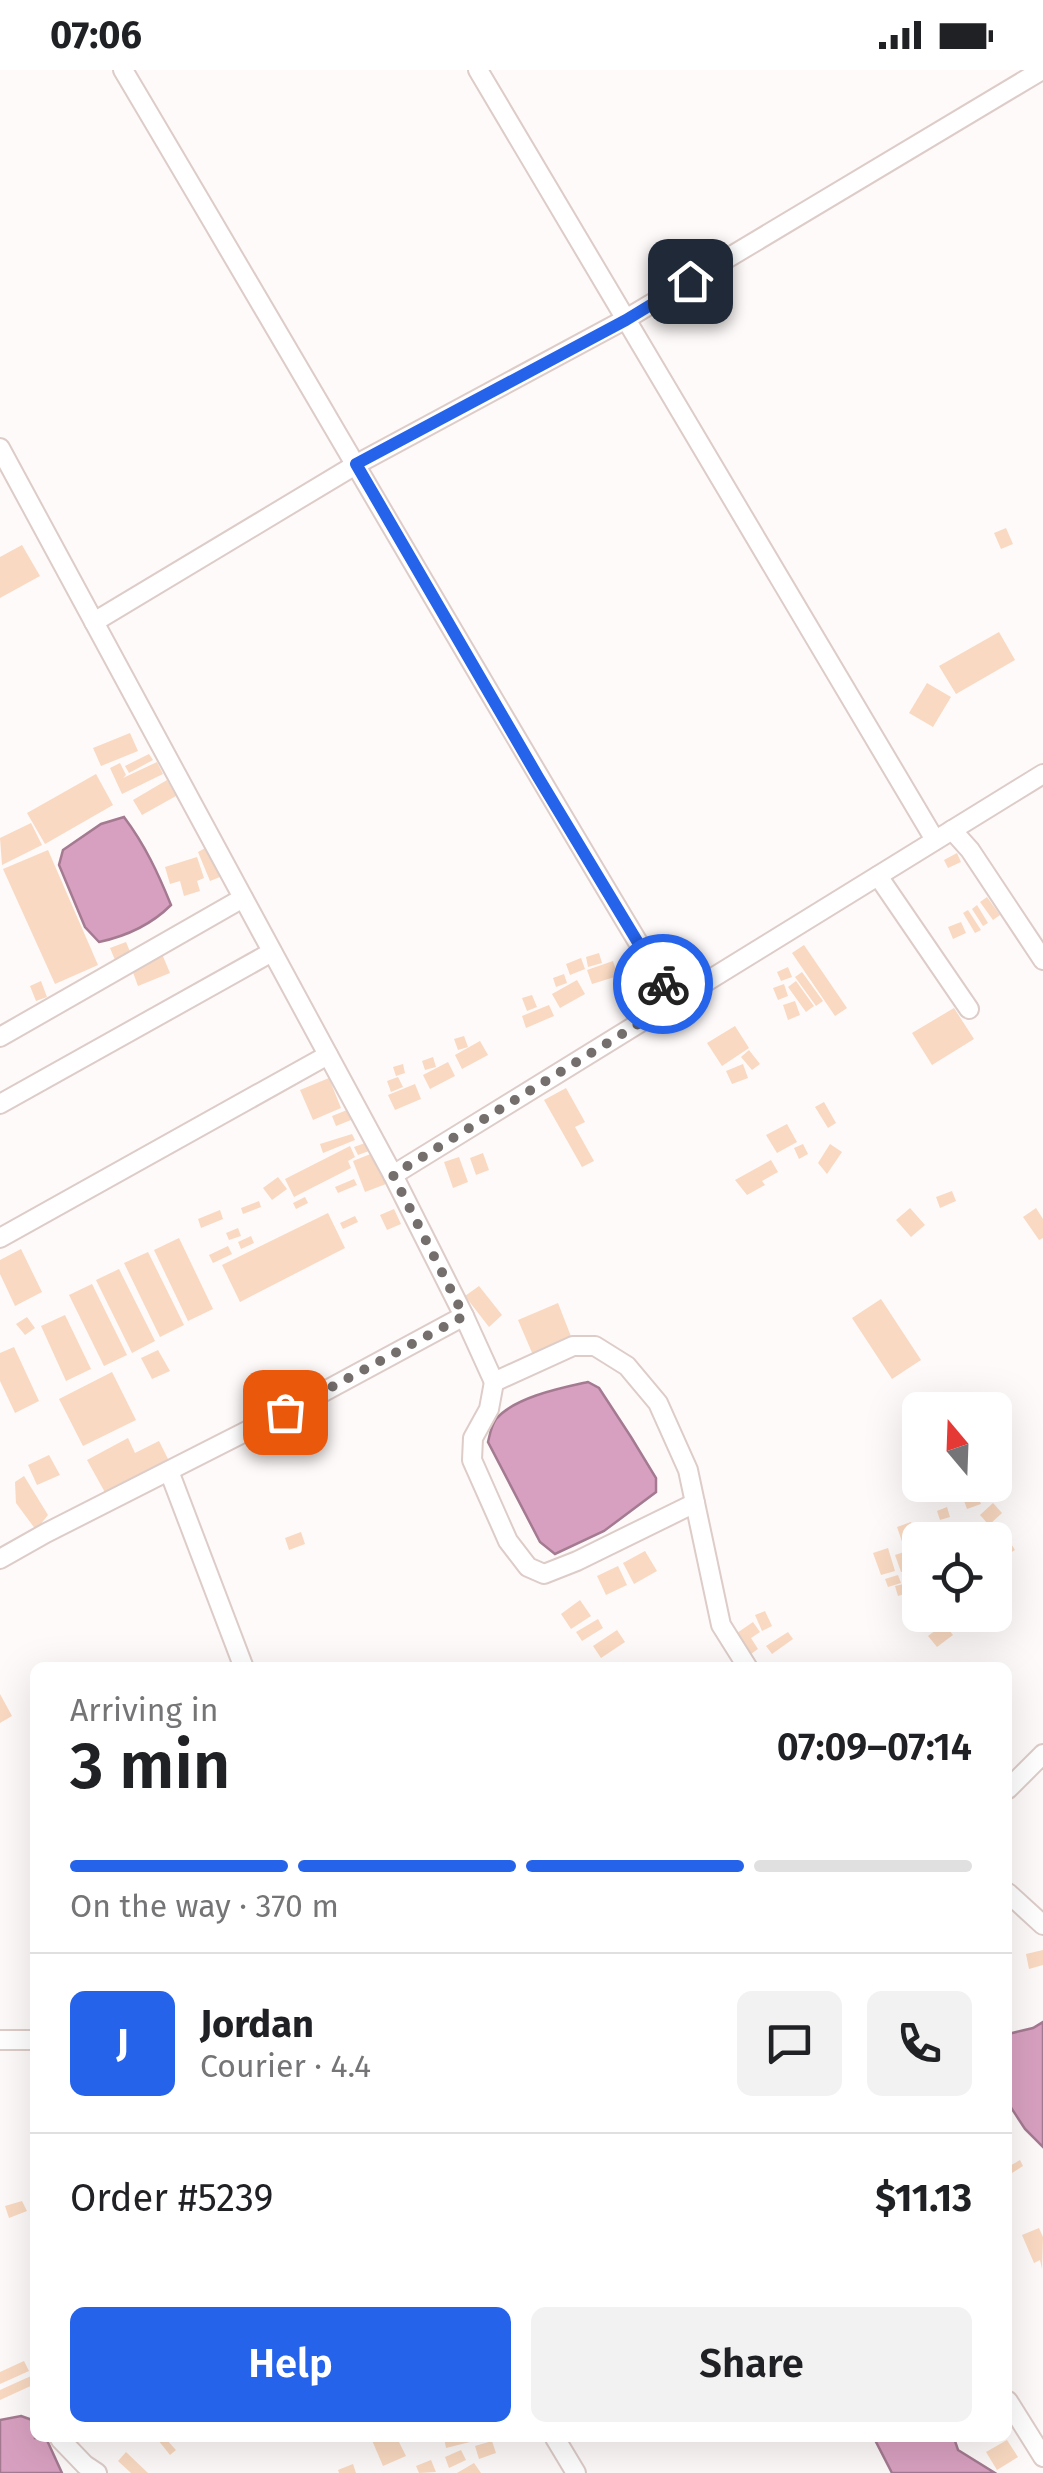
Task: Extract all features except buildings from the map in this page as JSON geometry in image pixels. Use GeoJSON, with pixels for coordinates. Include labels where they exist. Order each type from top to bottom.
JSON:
{"type":"FeatureCollection","features":[{"type":"Feature","properties":{"kind":"street"},"geometry":{"type":"LineString","coordinates":[[123,70],[674,1002]]}},
{"type":"Feature","properties":{"kind":"street"},"geometry":{"type":"LineString","coordinates":[[478,70],[935,840]]}},
{"type":"Feature","properties":{"kind":"street"},"geometry":{"type":"LineString","coordinates":[[94,622],[356,464],[626,320],[1042,70]]}},
{"type":"Feature","properties":{"kind":"street"},"geometry":{"type":"LineString","coordinates":[[0,448],[393,1175],[464,1316],[494,1382],[489,1409],[473,1438],[472,1460],[508,1541],[528,1567],[544,1574],[694,1503]]}},
{"type":"Feature","properties":{"kind":"street"},"geometry":{"type":"LineString","coordinates":[[393,1175],[1043,774]]}},
{"type":"Feature","properties":{"kind":"street"},"geometry":{"type":"LineString","coordinates":[[952,830],[970,850],[1043,960]]}},
{"type":"Feature","properties":{"kind":"street"},"geometry":{"type":"LineString","coordinates":[[878,876],[969,1009]]}},
{"type":"Feature","properties":{"kind":"street"},"geometry":{"type":"LineString","coordinates":[[0,1036],[244,898]]}},
{"type":"Feature","properties":{"kind":"street"},"geometry":{"type":"LineString","coordinates":[[0,1104],[272,952]]}},
{"type":"Feature","properties":{"kind":"street"},"geometry":{"type":"LineString","coordinates":[[0,1238],[328,1055]]}},
{"type":"Feature","properties":{"kind":"street"},"geometry":{"type":"LineString","coordinates":[[0,1559],[464,1316]]}},
{"type":"Feature","properties":{"kind":"street"},"geometry":{"type":"LineString","coordinates":[[494,1382],[573,1346],[595,1346],[626,1366],[658,1404],[688,1470],[721,1624],[744,1662]]}},
{"type":"Feature","properties":{"kind":"street"},"geometry":{"type":"LineString","coordinates":[[169,1471],[242,1662]]}},
{"type":"Feature","properties":{"kind":"street"},"geometry":{"type":"LineString","coordinates":[[1012,1785],[1043,1754]]}},
{"type":"Feature","properties":{"kind":"street"},"geometry":{"type":"LineString","coordinates":[[1012,1896],[1043,1924]]}},
{"type":"Feature","properties":{"kind":"street"},"geometry":{"type":"LineString","coordinates":[[0,2040],[30,2040]]}},
{"type":"Feature","properties":{"kind":"street"},"geometry":{"type":"LineString","coordinates":[[1012,2407],[1043,2457]]}},
{"type":"Feature","properties":{"kind":"street"},"geometry":{"type":"LineString","coordinates":[[63,2442],[97,2473]]}},
{"type":"Feature","properties":{"kind":"street"},"geometry":{"type":"LineString","coordinates":[[558,2442],[576,2473]]}},
{"type":"Feature","properties":{"kind":"shaded area"},"geometry":{"type":"Polygon","coordinates":[[[124,817],[150,859],[171,905],[138,929],[99,942],[85,927],[59,865],[63,850],[101,824],[124,817]]]}},
{"type":"Feature","properties":{"kind":"shaded area"},"geometry":{"type":"Polygon","coordinates":[[[588,1382],[599,1388],[631,1437],[656,1478],[656,1492],[604,1531],[555,1554],[540,1542],[488,1442],[496,1419],[504,1411],[539,1395],[588,1382]]]}},
{"type":"Feature","properties":{"kind":"shaded area"},"geometry":{"type":"Polygon","coordinates":[[[1043,2022],[1043,2147],[1012,2109],[1012,2033],[1043,2022]]]}},
{"type":"Feature","properties":{"kind":"shaded area"},"geometry":{"type":"Polygon","coordinates":[[[21,2416],[30,2419],[30,2442],[48,2442],[62,2473],[0,2473],[0,2420],[21,2416]]]}},
{"type":"Feature","properties":{"kind":"shaded area"},"geometry":{"type":"Polygon","coordinates":[[[876,2442],[955,2442],[958,2450],[995,2473],[892,2473],[876,2442]]]}},
{"type":"Feature","properties":{"kind":"way so far"},"geometry":{"type":"LineString","coordinates":[[285,1412],[464,1316],[393,1175],[674,1002],[663,984]]}},
{"type":"Feature","properties":{"kind":"route"},"geometry":{"type":"LineString","coordinates":[[663,984],[356,464],[626,320],[690,281]]}}]}
